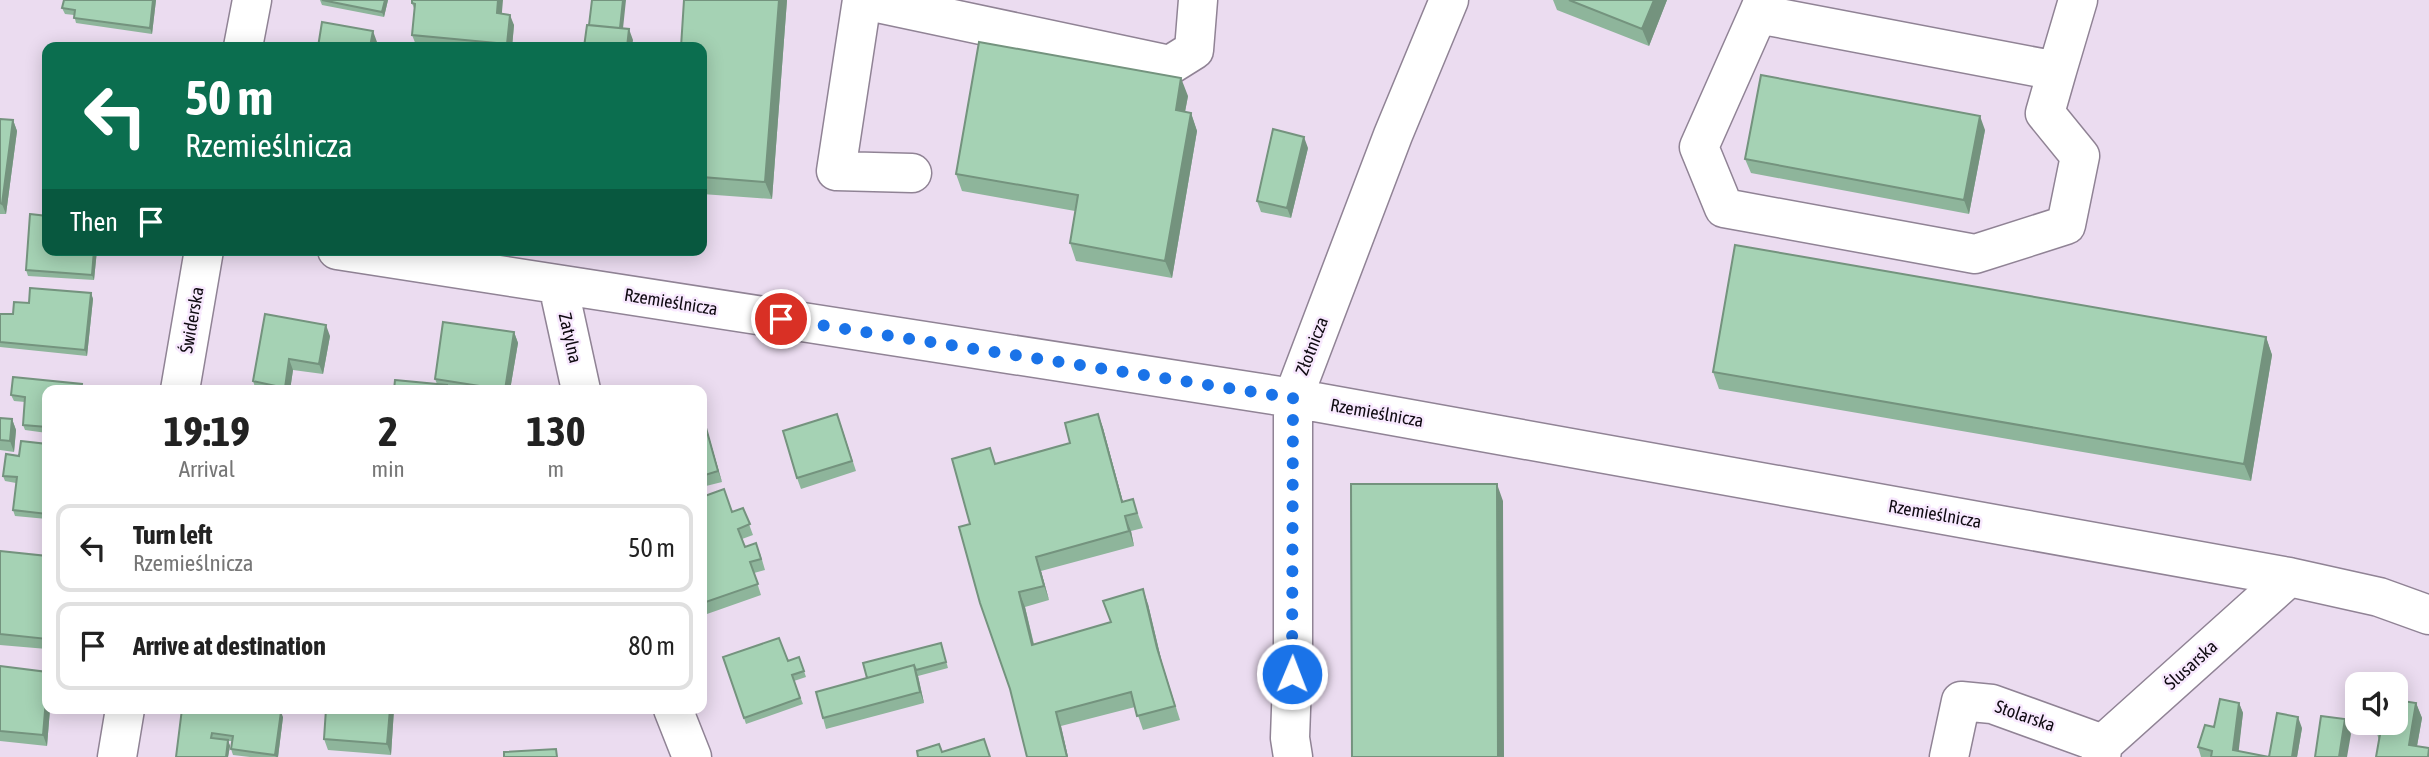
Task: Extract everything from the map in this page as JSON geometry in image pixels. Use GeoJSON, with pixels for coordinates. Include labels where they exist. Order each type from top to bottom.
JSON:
{"type":"FeatureCollection","features":[{"type":"Feature","properties":{"kind":"street"},"geometry":{"type":"LineString","coordinates":[[244,42],[252,0]]}},
{"type":"Feature","properties":{"kind":"street"},"geometry":{"type":"LineString","coordinates":[[912,173],[836,171],[863,0],[1170,65],[1194,50],[1198,0]]}},
{"type":"Feature","properties":{"kind":"street","name":"Złotnicza"},"geometry":{"type":"LineString","coordinates":[[1293,757],[1290,737],[1293,653],[1293,398],[1393,135],[1449,0]]}},
{"type":"Feature","properties":{"kind":"street"},"geometry":{"type":"LineString","coordinates":[[2057,71],[1761,7],[1699,147],[1724,208],[1975,254],[2066,225],[2080,156],[2045,113],[2078,0]]}},
{"type":"Feature","properties":{"kind":"street","name":"Świderska"},"geometry":{"type":"LineString","coordinates":[[181,385],[203,256]]}},
{"type":"Feature","properties":{"kind":"street","name":"Rzemieślnicza"},"geometry":{"type":"LineString","coordinates":[[375,256],[1293,398],[2289,577],[2379,597],[2429,615]]}},
{"type":"Feature","properties":{"kind":"street","name":"Zatylna"},"geometry":{"type":"LineString","coordinates":[[558,285],[580,385]]}},
{"type":"Feature","properties":{"kind":"street","name":"Ślusarska"},"geometry":{"type":"LineString","coordinates":[[2102,750],[2289,577]]}},
{"type":"Feature","properties":{"kind":"street","name":"Stolarska"},"geometry":{"type":"LineString","coordinates":[[1949,757],[1961,701],[1992,704],[2102,750]]}},
{"type":"Feature","properties":{"kind":"street"},"geometry":{"type":"LineString","coordinates":[[117,757],[124,714]]}},
{"type":"Feature","properties":{"kind":"street"},"geometry":{"type":"LineString","coordinates":[[675,714],[692,757]]}},
{"type":"Feature","properties":{"kind":"building"},"geometry":{"type":"Polygon","coordinates":[[[64,0],[153,0],[150,28],[74,18],[75,10],[62,8],[64,0]]]}},
{"type":"Feature","properties":{"kind":"building"},"geometry":{"type":"Polygon","coordinates":[[[322,0],[385,0],[382,12],[322,0]]]}},
{"type":"Feature","properties":{"kind":"building"},"geometry":{"type":"Polygon","coordinates":[[[412,0],[498,0],[497,13],[510,15],[507,42],[412,35],[415,4],[412,0]]]}},
{"type":"Feature","properties":{"kind":"building"},"geometry":{"type":"Polygon","coordinates":[[[592,0],[623,0],[620,28],[589,25],[592,0]]]}},
{"type":"Feature","properties":{"kind":"building"},"geometry":{"type":"Polygon","coordinates":[[[684,0],[779,0],[765,182],[707,177],[707,42],[681,42],[684,0]]]}},
{"type":"Feature","properties":{"kind":"building"},"geometry":{"type":"Polygon","coordinates":[[[1569,0],[1654,0],[1642,29],[1569,0]]]}},
{"type":"Feature","properties":{"kind":"building"},"geometry":{"type":"Polygon","coordinates":[[[322,22],[373,31],[371,42],[319,42],[322,22]]]}},
{"type":"Feature","properties":{"kind":"building"},"geometry":{"type":"Polygon","coordinates":[[[587,25],[629,29],[628,42],[585,42],[587,25]]]}},
{"type":"Feature","properties":{"kind":"building"},"geometry":{"type":"Polygon","coordinates":[[[979,42],[1181,78],[1176,110],[1191,113],[1165,261],[1070,243],[1078,195],[956,174],[979,42]]]}},
{"type":"Feature","properties":{"kind":"building"},"geometry":{"type":"Polygon","coordinates":[[[1761,75],[1980,116],[1964,200],[1745,159],[1761,75]]]}},
{"type":"Feature","properties":{"kind":"building"},"geometry":{"type":"Polygon","coordinates":[[[0,119],[13,120],[2,204],[0,203],[0,119]]]}},
{"type":"Feature","properties":{"kind":"building"},"geometry":{"type":"Polygon","coordinates":[[[1273,129],[1304,137],[1287,208],[1257,201],[1273,129]]]}},
{"type":"Feature","properties":{"kind":"building"},"geometry":{"type":"Polygon","coordinates":[[[30,214],[42,215],[42,256],[94,256],[92,275],[26,270],[30,214]]]}},
{"type":"Feature","properties":{"kind":"building"},"geometry":{"type":"Polygon","coordinates":[[[1735,245],[2266,337],[2244,464],[1713,372],[1735,245]]]}},
{"type":"Feature","properties":{"kind":"building"},"geometry":{"type":"Polygon","coordinates":[[[30,288],[91,293],[85,350],[0,342],[0,314],[13,314],[14,302],[29,303],[30,288]]]}},
{"type":"Feature","properties":{"kind":"building"},"geometry":{"type":"Polygon","coordinates":[[[265,314],[326,325],[319,364],[289,359],[285,385],[253,381],[265,314]]]}},
{"type":"Feature","properties":{"kind":"building"},"geometry":{"type":"Polygon","coordinates":[[[443,322],[514,332],[506,385],[473,385],[435,379],[443,322]]]}},
{"type":"Feature","properties":{"kind":"building"},"geometry":{"type":"Polygon","coordinates":[[[13,377],[82,384],[42,385],[42,427],[23,425],[25,397],[11,395],[13,377]]]}},
{"type":"Feature","properties":{"kind":"building"},"geometry":{"type":"Polygon","coordinates":[[[395,380],[447,385],[394,385],[395,380]]]}},
{"type":"Feature","properties":{"kind":"building"},"geometry":{"type":"Polygon","coordinates":[[[837,414],[852,461],[797,478],[783,431],[837,414]]]}},
{"type":"Feature","properties":{"kind":"building"},"geometry":{"type":"Polygon","coordinates":[[[1098,414],[1122,502],[1133,499],[1137,513],[1125,516],[1129,531],[1036,557],[1044,586],[1019,592],[1032,645],[1111,622],[1103,601],[1143,589],[1175,706],[1137,716],[1131,692],[1056,712],[1067,757],[1027,757],[1010,689],[980,603],[959,527],[970,524],[952,459],[990,448],[995,464],[1070,443],[1065,423],[1098,414]]]}},
{"type":"Feature","properties":{"kind":"building"},"geometry":{"type":"Polygon","coordinates":[[[0,418],[12,419],[10,441],[0,440],[0,418]]]}},
{"type":"Feature","properties":{"kind":"building"},"geometry":{"type":"Polygon","coordinates":[[[707,431],[718,471],[707,474],[707,431]]]}},
{"type":"Feature","properties":{"kind":"building"},"geometry":{"type":"Polygon","coordinates":[[[21,441],[42,443],[42,513],[13,510],[17,477],[3,476],[6,454],[19,456],[21,441]]]}},
{"type":"Feature","properties":{"kind":"building"},"geometry":{"type":"Polygon","coordinates":[[[1351,484],[1497,484],[1498,757],[1352,757],[1351,484]]]}},
{"type":"Feature","properties":{"kind":"building"},"geometry":{"type":"Polygon","coordinates":[[[724,489],[732,512],[743,508],[750,524],[738,529],[745,547],[756,543],[761,559],[750,562],[758,584],[707,602],[707,495],[724,489]]]}},
{"type":"Feature","properties":{"kind":"building"},"geometry":{"type":"Polygon","coordinates":[[[0,551],[42,555],[42,638],[0,634],[0,551]]]}},
{"type":"Feature","properties":{"kind":"building"},"geometry":{"type":"Polygon","coordinates":[[[779,638],[788,661],[799,657],[804,671],[792,675],[800,698],[744,718],[723,657],[779,638]]]}},
{"type":"Feature","properties":{"kind":"building"},"geometry":{"type":"Polygon","coordinates":[[[941,643],[946,662],[916,670],[914,665],[867,678],[863,663],[941,643]]]}},
{"type":"Feature","properties":{"kind":"building"},"geometry":{"type":"Polygon","coordinates":[[[914,665],[920,692],[823,718],[816,692],[914,665]]]}},
{"type":"Feature","properties":{"kind":"building"},"geometry":{"type":"Polygon","coordinates":[[[0,666],[42,671],[43,735],[0,731],[0,666]]]}},
{"type":"Feature","properties":{"kind":"building"},"geometry":{"type":"Polygon","coordinates":[[[2220,699],[2239,703],[2233,750],[2269,757],[2211,757],[2212,751],[2198,747],[2205,725],[2214,727],[2220,699]]]}},
{"type":"Feature","properties":{"kind":"building"},"geometry":{"type":"Polygon","coordinates":[[[2408,702],[2416,703],[2409,745],[2429,748],[2428,757],[2376,757],[2380,735],[2408,735],[2408,702]]]}},
{"type":"Feature","properties":{"kind":"building"},"geometry":{"type":"Polygon","coordinates":[[[2277,713],[2298,717],[2292,757],[2269,757],[2277,713]]]}},
{"type":"Feature","properties":{"kind":"building"},"geometry":{"type":"Polygon","coordinates":[[[181,714],[281,714],[275,755],[231,749],[233,736],[212,733],[211,738],[228,740],[226,757],[176,757],[181,714]]]}},
{"type":"Feature","properties":{"kind":"building"},"geometry":{"type":"Polygon","coordinates":[[[326,714],[390,714],[387,744],[324,739],[326,714]]]}},
{"type":"Feature","properties":{"kind":"building"},"geometry":{"type":"Polygon","coordinates":[[[2321,716],[2345,719],[2339,757],[2315,757],[2321,716]]]}},
{"type":"Feature","properties":{"kind":"building"},"geometry":{"type":"Polygon","coordinates":[[[984,739],[990,757],[918,757],[917,751],[939,744],[942,752],[984,739]]]}},
{"type":"Feature","properties":{"kind":"building"},"geometry":{"type":"Polygon","coordinates":[[[556,749],[557,757],[504,757],[504,752],[556,749]]]}},
{"type":"Feature","properties":{"kind":"route"},"geometry":{"type":"LineString","coordinates":[[781,319],[1293,398],[1292,674]]}}]}
